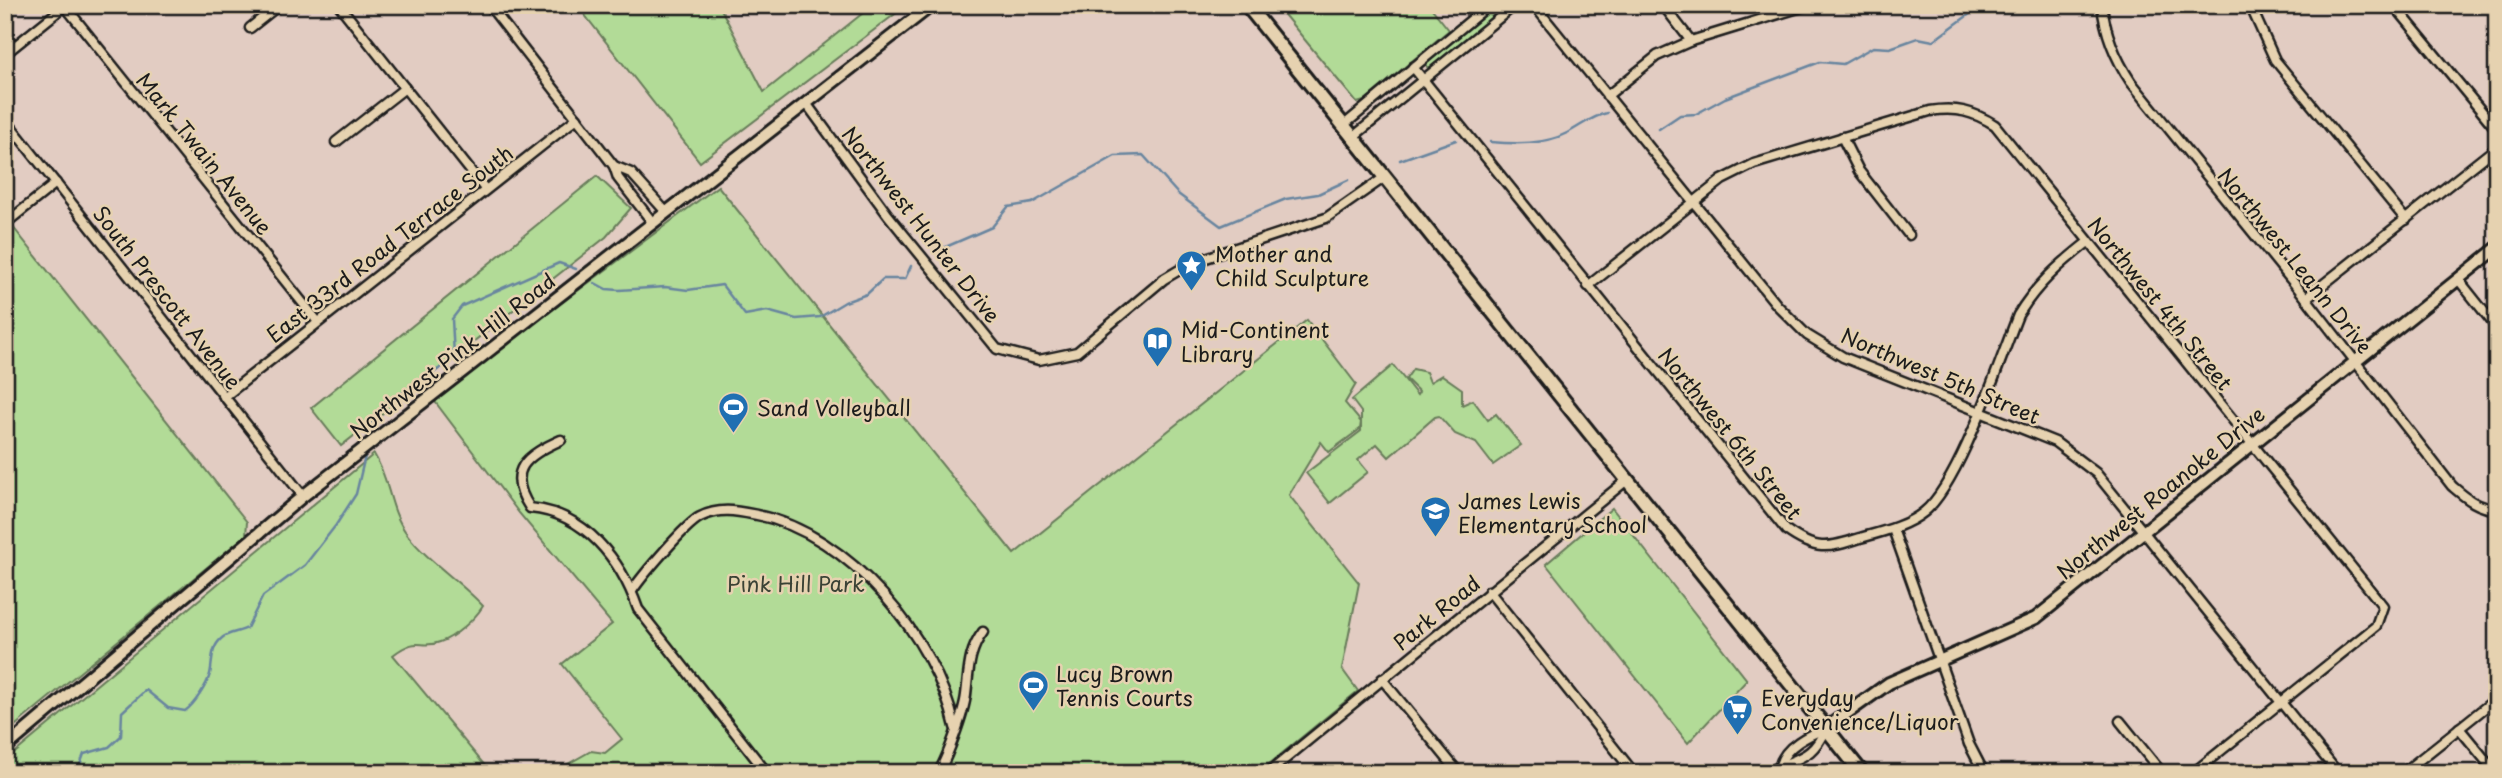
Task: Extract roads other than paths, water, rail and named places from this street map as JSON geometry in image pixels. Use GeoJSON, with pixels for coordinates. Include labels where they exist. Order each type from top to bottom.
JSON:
{"type":"FeatureCollection","features":[{"type":"Feature","properties":{"kind":"main road","name":"Northwest Pink Hill Road"},"geometry":{"type":"LineString","coordinates":[[5,748],[303,496],[932,5]]}},
{"type":"Feature","properties":{"kind":"main road"},"geometry":{"type":"LineString","coordinates":[[1247,5],[1862,773]]}},
{"type":"Feature","properties":{"kind":"main road","name":"Northwest Roanoke Drive"},"geometry":{"type":"LineString","coordinates":[[1826,729],[1889,683],[1940,658],[2036,618],[2497,248]]}},
{"type":"Feature","properties":{"kind":"street"},"geometry":{"type":"LineString","coordinates":[[250,28],[279,5]]}},
{"type":"Feature","properties":{"kind":"street"},"geometry":{"type":"LineString","coordinates":[[339,5],[485,189]]}},
{"type":"Feature","properties":{"kind":"street"},"geometry":{"type":"LineString","coordinates":[[489,5],[614,166],[618,178],[653,223]]}},
{"type":"Feature","properties":{"kind":"street"},"geometry":{"type":"LineString","coordinates":[[1343,125],[1489,5]]}},
{"type":"Feature","properties":{"kind":"street"},"geometry":{"type":"LineString","coordinates":[[1353,137],[1515,5]]}},
{"type":"Feature","properties":{"kind":"street","name":"Northwest 5th Street"},"geometry":{"type":"LineString","coordinates":[[1534,5],[1777,305],[1808,335],[1843,357],[2055,442],[2096,473],[2338,773]]}},
{"type":"Feature","properties":{"kind":"street"},"geometry":{"type":"LineString","coordinates":[[1663,5],[1690,41]]}},
{"type":"Feature","properties":{"kind":"street"},"geometry":{"type":"LineString","coordinates":[[1607,96],[1657,56],[1690,41],[1808,5]]}},
{"type":"Feature","properties":{"kind":"street","name":"Northwest Leann Drive"},"geometry":{"type":"LineString","coordinates":[[2102,5],[2105,29],[2115,57],[2131,82],[2306,298],[2452,485],[2468,499],[2488,509],[2497,509]]}},
{"type":"Feature","properties":{"kind":"street"},"geometry":{"type":"LineString","coordinates":[[2250,5],[2275,61],[2406,220]]}},
{"type":"Feature","properties":{"kind":"street"},"geometry":{"type":"LineString","coordinates":[[2394,5],[2497,130]]}},
{"type":"Feature","properties":{"kind":"street"},"geometry":{"type":"LineString","coordinates":[[5,54],[66,6]]}},
{"type":"Feature","properties":{"kind":"street","name":"Mark Twain Avenue"},"geometry":{"type":"LineString","coordinates":[[66,6],[318,322]]}},
{"type":"Feature","properties":{"kind":"street","name":"Northwest 6th Street"},"geometry":{"type":"LineString","coordinates":[[1413,67],[1786,530],[1802,542],[1824,548],[1893,529],[1923,514],[1945,490],[2018,315],[2051,270],[2088,242]]}},
{"type":"Feature","properties":{"kind":"street"},"geometry":{"type":"LineString","coordinates":[[336,142],[405,88]]}},
{"type":"Feature","properties":{"kind":"street","name":"Northwest Hunter Drive"},"geometry":{"type":"LineString","coordinates":[[806,103],[888,215],[997,349],[1039,360],[1077,352],[1164,279],[1191,263],[1326,218],[1385,177]]}},
{"type":"Feature","properties":{"kind":"street","name":"Northwest 4th Street"},"geometry":{"type":"LineString","coordinates":[[1842,138],[1930,111],[1950,108],[1975,112],[1995,125],[2383,606],[2376,626],[2281,702]]}},
{"type":"Feature","properties":{"kind":"street","name":"East 33rd Road Terrace South"},"geometry":{"type":"LineString","coordinates":[[224,397],[577,118]]}},
{"type":"Feature","properties":{"kind":"street","name":"South Prescott Avenue"},"geometry":{"type":"LineString","coordinates":[[5,119],[303,496]]}},
{"type":"Feature","properties":{"kind":"street"},"geometry":{"type":"LineString","coordinates":[[1588,286],[1721,180],[1754,164],[1842,138],[1859,171],[1909,235]]}},
{"type":"Feature","properties":{"kind":"street"},"geometry":{"type":"LineString","coordinates":[[2306,298],[2497,147]]}},
{"type":"Feature","properties":{"kind":"street"},"geometry":{"type":"LineString","coordinates":[[614,166],[632,173],[666,212]]}},
{"type":"Feature","properties":{"kind":"street"},"geometry":{"type":"LineString","coordinates":[[11,219],[56,183]]}},
{"type":"Feature","properties":{"kind":"street"},"geometry":{"type":"LineString","coordinates":[[2458,279],[2497,328]]}},
{"type":"Feature","properties":{"kind":"street"},"geometry":{"type":"LineString","coordinates":[[561,440],[540,449],[524,461],[518,479],[522,495],[530,508],[563,514],[583,526],[601,544],[632,591],[638,609],[767,773]]}},
{"type":"Feature","properties":{"kind":"street","name":"Park Road"},"geometry":{"type":"LineString","coordinates":[[1268,773],[1627,480]]}},
{"type":"Feature","properties":{"kind":"street"},"geometry":{"type":"LineString","coordinates":[[632,591],[640,578],[699,517],[727,509],[770,517],[809,533],[847,558],[884,597],[921,647],[948,698],[955,727]]}},
{"type":"Feature","properties":{"kind":"street"},"geometry":{"type":"LineString","coordinates":[[1893,529],[1969,744],[1984,773]]}},
{"type":"Feature","properties":{"kind":"street"},"geometry":{"type":"LineString","coordinates":[[1489,591],[1634,773]]}},
{"type":"Feature","properties":{"kind":"street"},"geometry":{"type":"LineString","coordinates":[[937,773],[947,760],[966,698],[973,645],[983,632]]}},
{"type":"Feature","properties":{"kind":"street"},"geometry":{"type":"LineString","coordinates":[[1382,678],[1459,773]]}},
{"type":"Feature","properties":{"kind":"street"},"geometry":{"type":"LineString","coordinates":[[2403,773],[2497,698]]}},
{"type":"Feature","properties":{"kind":"street"},"geometry":{"type":"LineString","coordinates":[[2193,773],[2281,702]]}},
{"type":"Feature","properties":{"kind":"street"},"geometry":{"type":"LineString","coordinates":[[2120,721],[2162,773]]}},
{"type":"Feature","properties":{"kind":"street"},"geometry":{"type":"LineString","coordinates":[[2459,728],[2496,773]]}},
{"type":"Feature","properties":{"kind":"street"},"geometry":{"type":"LineString","coordinates":[[1780,765],[1782,757],[1807,736],[1826,729]]}},
{"type":"Feature","properties":{"kind":"street"},"geometry":{"type":"LineString","coordinates":[[1768,773],[1780,765],[1803,758],[1817,748],[1826,729]]}},
{"type":"Feature","properties":{"kind":"waterway"},"geometry":{"type":"LineString","coordinates":[[1659,129],[1680,115],[1696,114],[1725,98],[1820,62],[1843,64],[1873,47],[1890,48],[1918,38],[1933,41],[1982,5]]}},
{"type":"Feature","properties":{"kind":"waterway"},"geometry":{"type":"LineString","coordinates":[[1490,142],[1549,140],[1607,113]]}},
{"type":"Feature","properties":{"kind":"waterway"},"geometry":{"type":"LineString","coordinates":[[1400,160],[1456,140]]}},
{"type":"Feature","properties":{"kind":"waterway"},"geometry":{"type":"LineString","coordinates":[[941,249],[992,227],[1008,207],[1032,203],[1115,156],[1143,155],[1178,194],[1221,226],[1286,199],[1318,194],[1348,180]]}},
{"type":"Feature","properties":{"kind":"waterway"},"geometry":{"type":"LineString","coordinates":[[366,435],[365,428],[391,400],[451,361],[454,356],[452,319],[462,306],[559,263],[576,269]]}},
{"type":"Feature","properties":{"kind":"waterway"},"geometry":{"type":"LineString","coordinates":[[595,283],[606,289],[619,290],[665,287],[688,290],[722,285],[745,315],[767,311],[796,319],[820,317],[845,302],[867,294],[883,279],[905,279],[911,266]]}},
{"type":"Feature","properties":{"kind":"waterway"},"geometry":{"type":"LineString","coordinates":[[77,773],[84,754],[109,747],[121,736],[122,712],[146,690],[168,708],[185,711],[192,704],[208,679],[218,642],[227,635],[247,628],[263,596],[305,565],[336,525],[356,494],[366,452]]}},
{"type":"Feature","properties":{"kind":"place","name":"Mother and Child Sculpture"},"geometry":{"type":"Point","coordinates":[1192,292]}},
{"type":"Feature","properties":{"kind":"place","name":"Mid-Continent Library"},"geometry":{"type":"Point","coordinates":[1158,368]}},
{"type":"Feature","properties":{"kind":"place","name":"Sand Volleyball"},"geometry":{"type":"Point","coordinates":[734,434]}},
{"type":"Feature","properties":{"kind":"place","name":"James Lewis Elementary School"},"geometry":{"type":"Point","coordinates":[1435,539]}},
{"type":"Feature","properties":{"kind":"place","name":"Lucy Brown Tennis Courts"},"geometry":{"type":"Point","coordinates":[1033,712]}},
{"type":"Feature","properties":{"kind":"place","name":"Everyday Convenience/Liquor"},"geometry":{"type":"Point","coordinates":[1738,736]}},
{"type":"Feature","properties":{"kind":"park label","name":"Pink Hill Park"},"geometry":{"type":"Point","coordinates":[796,583]}}]}
